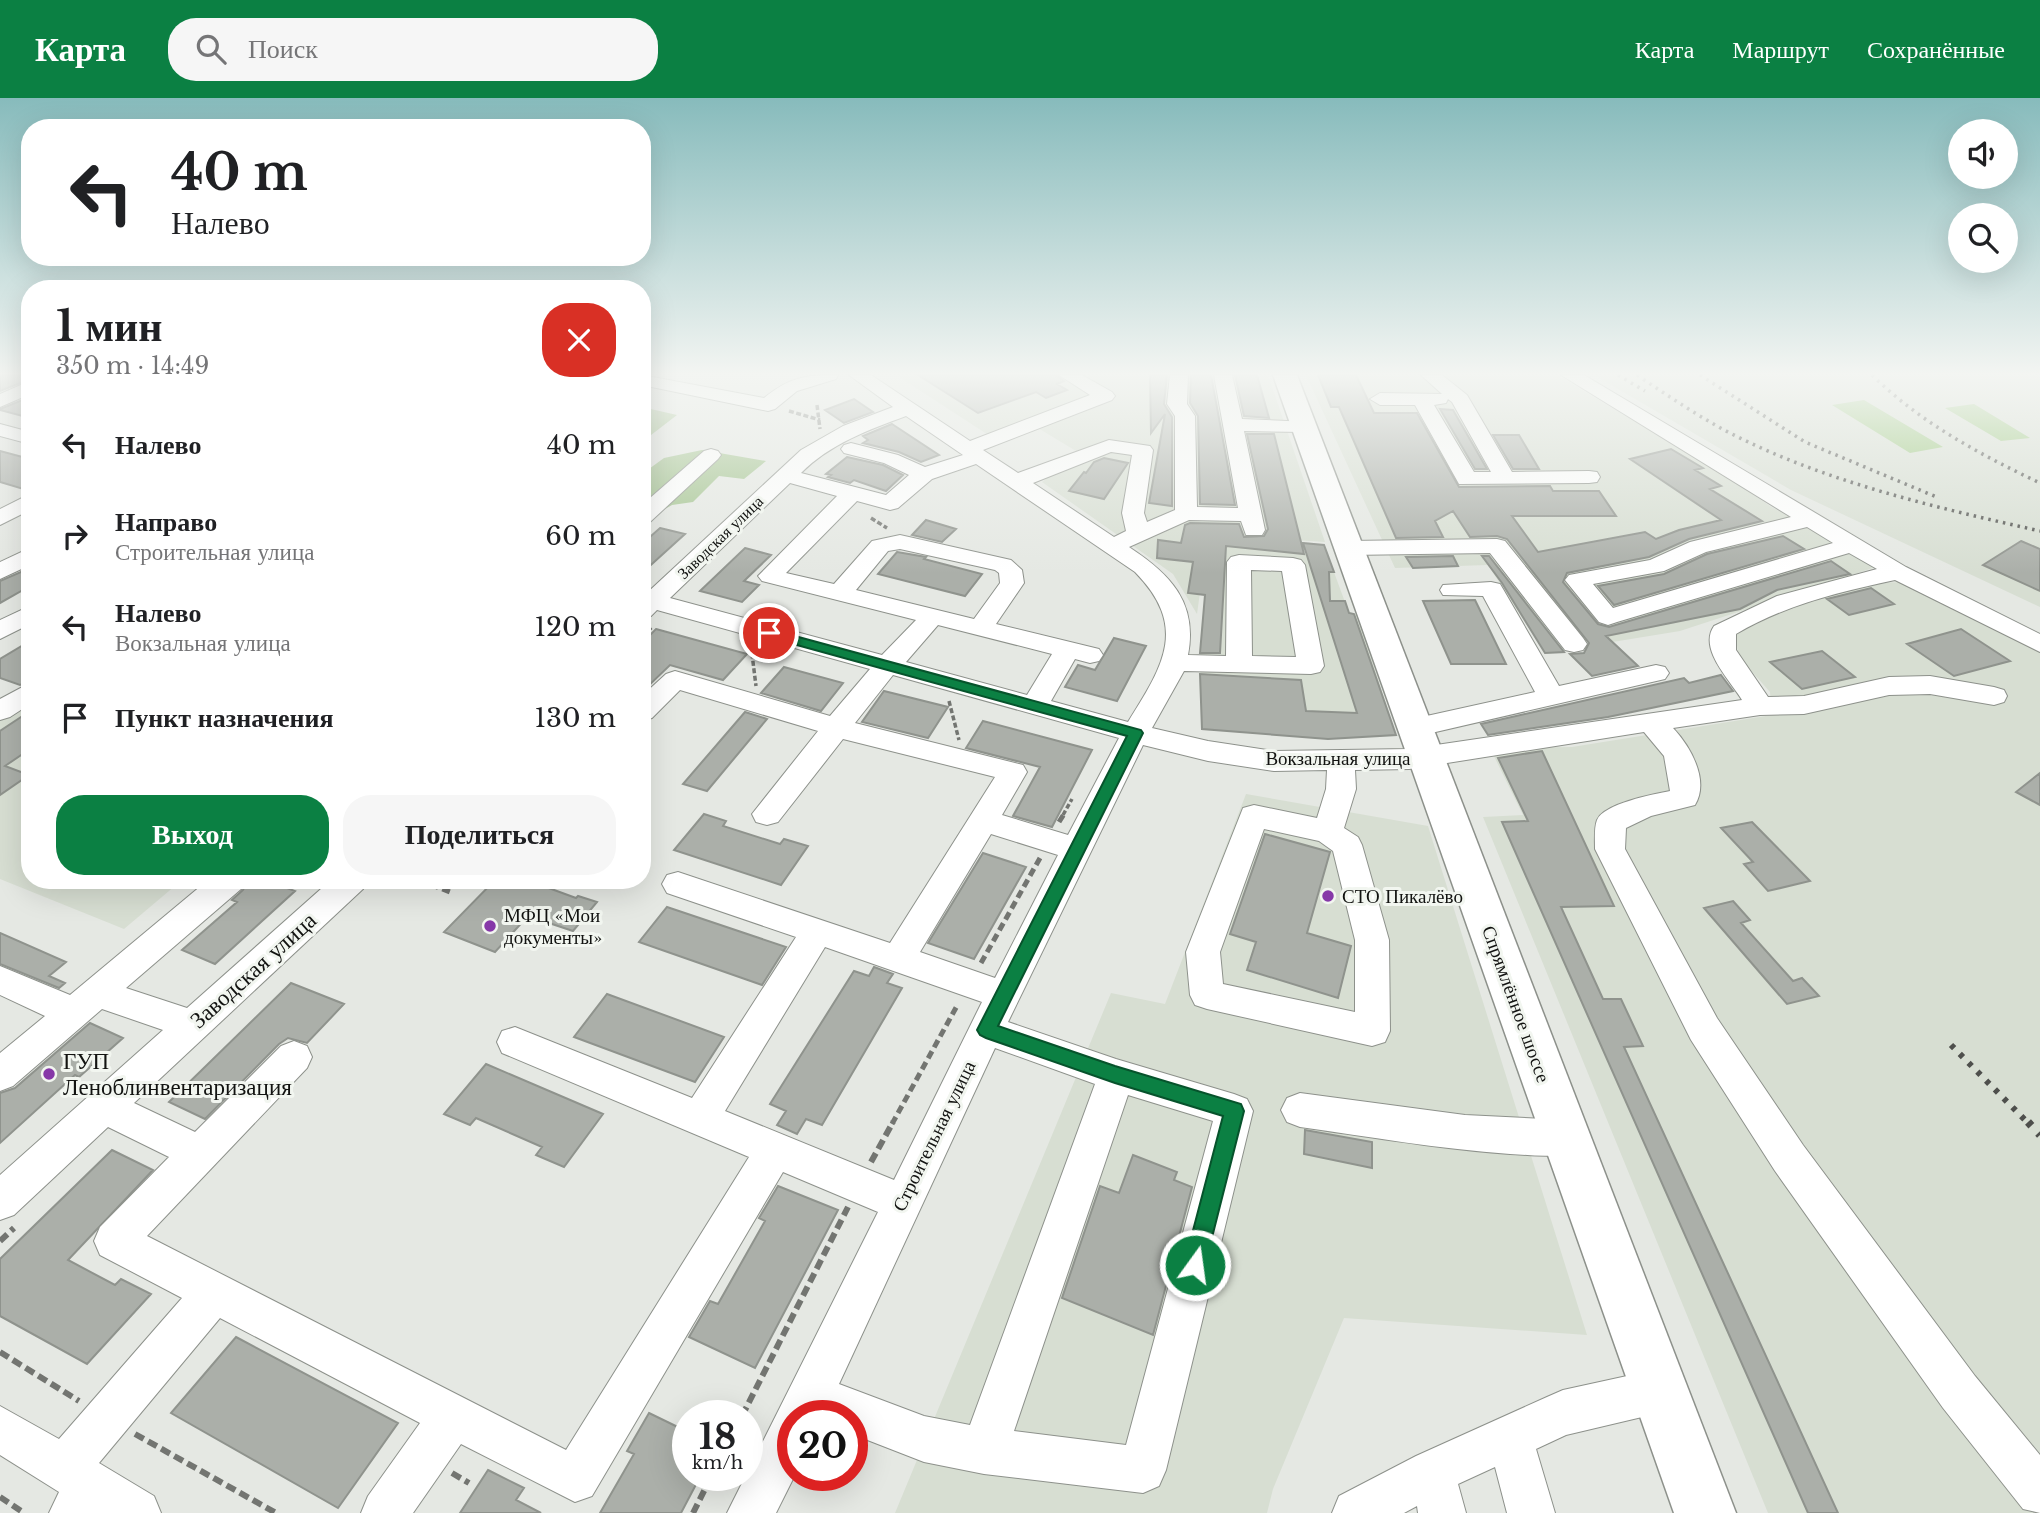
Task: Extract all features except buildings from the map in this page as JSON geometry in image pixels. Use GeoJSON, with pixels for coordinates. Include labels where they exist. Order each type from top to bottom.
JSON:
{"type":"FeatureCollection","features":[{"type":"Feature","properties":{"kind":"main road","name":"Спрямлённое шоссе"},"geometry":{"type":"LineString","coordinates":[[1309,441],[1705,1513]]}},
{"type":"Feature","properties":{"kind":"street","name":"Заводская улица"},"geometry":{"type":"LineString","coordinates":[[651,598],[785,475],[829,441]]}},
{"type":"Feature","properties":{"kind":"street","name":"Строительная улица"},"geometry":{"type":"LineString","coordinates":[[807,1400],[901,1202],[1004,995],[1063,845],[1170,676],[1179,635],[1176,611],[1170,599],[1126,539],[1018,481],[960,441]]}},
{"type":"Feature","properties":{"kind":"street"},"geometry":{"type":"LineString","coordinates":[[785,475],[848,497],[890,503],[924,474],[1002,441]]}},
{"type":"Feature","properties":{"kind":"street"},"geometry":{"type":"LineString","coordinates":[[1185,441],[1186,513]]}},
{"type":"Feature","properties":{"kind":"street"},"geometry":{"type":"LineString","coordinates":[[1126,539],[1186,513],[1252,522],[1234,441]]}},
{"type":"Feature","properties":{"kind":"street"},"geometry":{"type":"LineString","coordinates":[[1445,441],[1467,479],[1589,477]]}},
{"type":"Feature","properties":{"kind":"street"},"geometry":{"type":"LineString","coordinates":[[1484,441],[1505,478]]}},
{"type":"Feature","properties":{"kind":"street"},"geometry":{"type":"LineString","coordinates":[[1681,441],[1898,572],[2040,644]]}},
{"type":"Feature","properties":{"kind":"street"},"geometry":{"type":"LineString","coordinates":[[1018,481],[1109,446],[1143,450],[1126,539]]}},
{"type":"Feature","properties":{"kind":"street"},"geometry":{"type":"LineString","coordinates":[[851,449],[891,459],[924,474]]}},
{"type":"Feature","properties":{"kind":"street"},"geometry":{"type":"LineString","coordinates":[[651,509],[711,454]]}},
{"type":"Feature","properties":{"kind":"street"},"geometry":{"type":"LineString","coordinates":[[848,497],[770,576],[1079,652],[1034,706]]}},
{"type":"Feature","properties":{"kind":"street"},"geometry":{"type":"LineString","coordinates":[[0,518],[21,506]]}},
{"type":"Feature","properties":{"kind":"street"},"geometry":{"type":"LineString","coordinates":[[1813,519],[1698,547],[1656,566],[1577,580],[1608,617],[1854,544]]}},
{"type":"Feature","properties":{"kind":"street"},"geometry":{"type":"LineString","coordinates":[[839,594],[880,546],[900,542],[1003,565],[1010,570],[1012,583],[980,628]]}},
{"type":"Feature","properties":{"kind":"street"},"geometry":{"type":"LineString","coordinates":[[1348,548],[1497,546],[1574,644]]}},
{"type":"Feature","properties":{"kind":"street"},"geometry":{"type":"LineString","coordinates":[[0,572],[21,560]]}},
{"type":"Feature","properties":{"kind":"street"},"geometry":{"type":"LineString","coordinates":[[1174,663],[1311,666],[1293,565],[1239,562],[1239,664]]}},
{"type":"Feature","properties":{"kind":"street"},"geometry":{"type":"LineString","coordinates":[[1760,706],[1723,650],[1723,631],[1744,618],[1821,588],[1898,572]]}},
{"type":"Feature","properties":{"kind":"street"},"geometry":{"type":"LineString","coordinates":[[1452,590],[1491,589],[1552,696]]}},
{"type":"Feature","properties":{"kind":"street","name":"Вокзальная улица"},"geometry":{"type":"LineString","coordinates":[[651,604],[1208,751],[1274,761],[1341,760],[1419,743]]}},
{"type":"Feature","properties":{"kind":"street"},"geometry":{"type":"LineString","coordinates":[[767,814],[876,678],[889,667],[932,617]]}},
{"type":"Feature","properties":{"kind":"street"},"geometry":{"type":"LineString","coordinates":[[0,631],[21,618]]}},
{"type":"Feature","properties":{"kind":"street"},"geometry":{"type":"LineString","coordinates":[[1419,743],[1552,696],[1656,673]]}},
{"type":"Feature","properties":{"kind":"street"},"geometry":{"type":"LineString","coordinates":[[651,703],[675,680],[838,727],[1013,772],[898,959]]}},
{"type":"Feature","properties":{"kind":"street"},"geometry":{"type":"LineString","coordinates":[[1419,743],[1469,748],[1760,706],[1804,705],[1889,686],[1930,685],[1994,696]]}},
{"type":"Feature","properties":{"kind":"street"},"geometry":{"type":"LineString","coordinates":[[0,711],[21,698]]}},
{"type":"Feature","properties":{"kind":"street"},"geometry":{"type":"LineString","coordinates":[[1651,723],[1675,745],[1686,771],[1685,798],[1644,807],[1611,821],[1610,849],[1704,1029],[1782,1147],[1959,1392],[2040,1492]]}},
{"type":"Feature","properties":{"kind":"street"},"geometry":{"type":"LineString","coordinates":[[1328,832],[1341,789],[1341,760]]}},
{"type":"Feature","properties":{"kind":"street"},"geometry":{"type":"LineString","coordinates":[[1254,816],[1328,832],[1348,845],[1372,940],[1372,1031],[1207,995],[1203,952],[1254,816]]}},
{"type":"Feature","properties":{"kind":"street"},"geometry":{"type":"LineString","coordinates":[[985,821],[1063,845]]}},
{"type":"Feature","properties":{"kind":"street"},"geometry":{"type":"LineString","coordinates":[[678,884],[1004,995]]}},
{"type":"Feature","properties":{"kind":"street"},"geometry":{"type":"LineString","coordinates":[[0,1075],[220,889]]}},
{"type":"Feature","properties":{"kind":"street","name":"Заводская улица"},"geometry":{"type":"LineString","coordinates":[[0,1201],[342,889]]}},
{"type":"Feature","properties":{"kind":"street"},"geometry":{"type":"LineString","coordinates":[[700,1119],[817,932]]}},
{"type":"Feature","properties":{"kind":"street"},"geometry":{"type":"LineString","coordinates":[[0,980],[87,1004],[193,1025]]}},
{"type":"Feature","properties":{"kind":"street"},"geometry":{"type":"LineString","coordinates":[[868,1427],[984,1451],[1143,1470],[1234,1111],[1115,1075],[986,1030]]}},
{"type":"Feature","properties":{"kind":"street"},"geometry":{"type":"LineString","coordinates":[[515,1042],[901,1202]]}},
{"type":"Feature","properties":{"kind":"street"},"geometry":{"type":"LineString","coordinates":[[294,1057],[114,1241],[575,1479],[775,1150]]}},
{"type":"Feature","properties":{"kind":"street"},"geometry":{"type":"LineString","coordinates":[[984,1451],[1115,1075]]}},
{"type":"Feature","properties":{"kind":"street"},"geometry":{"type":"LineString","coordinates":[[104,1107],[200,1153]]}},
{"type":"Feature","properties":{"kind":"street"},"geometry":{"type":"LineString","coordinates":[[1300,1110],[1452,1131],[1525,1138],[1566,1138]]}},
{"type":"Feature","properties":{"kind":"street"},"geometry":{"type":"LineString","coordinates":[[77,1490],[215,1293]]}},
{"type":"Feature","properties":{"kind":"street"},"geometry":{"type":"LineString","coordinates":[[1356,1513],[1437,1493],[1510,1439],[1563,1413],[1659,1391]]}},
{"type":"Feature","properties":{"kind":"street"},"geometry":{"type":"LineString","coordinates":[[385,1513],[453,1416]]}},
{"type":"Feature","properties":{"kind":"street"},"geometry":{"type":"LineString","coordinates":[[0,1429],[77,1490],[137,1513]]}},
{"type":"Feature","properties":{"kind":"street"},"geometry":{"type":"LineString","coordinates":[[1510,1439],[1531,1513]]}},
{"type":"Feature","properties":{"kind":"street","name":"Строительная улица"},"geometry":{"type":"LineString","coordinates":[[751,1513],[777,1461]]}},
{"type":"Feature","properties":{"kind":"path"},"geometry":{"type":"LineString","coordinates":[[848,497],[863,514],[884,524],[900,542]]}},
{"type":"Feature","properties":{"kind":"path"},"geometry":{"type":"LineString","coordinates":[[750,642],[759,704]]}},
{"type":"Feature","properties":{"kind":"path"},"geometry":{"type":"LineString","coordinates":[[948,697],[965,760]]}},
{"type":"Feature","properties":{"kind":"path"},"geometry":{"type":"LineString","coordinates":[[750,1400],[859,1184],[969,984],[1063,845],[1073,796]]}},
{"type":"Feature","properties":{"kind":"path"},"geometry":{"type":"LineString","coordinates":[[442,889],[450,892]]}},
{"type":"Feature","properties":{"kind":"path"},"geometry":{"type":"LineString","coordinates":[[693,1513],[704,1491]]}},
{"type":"Feature","properties":{"kind":"path"},"geometry":{"type":"LineString","coordinates":[[0,1497],[24,1513]]}},
{"type":"Feature","properties":{"kind":"shaded area"},"geometry":{"type":"Polygon","coordinates":[[[1060,441],[1291,441],[1325,542],[1208,534],[1197,614],[1173,574],[1042,482],[1084,449],[1076,451],[1060,441]]]}},
{"type":"Feature","properties":{"kind":"shaded area"},"geometry":{"type":"Polygon","coordinates":[[[1336,441],[1668,441],[1770,506],[1876,567],[1680,631],[1545,653],[1488,565],[1395,568],[1336,441]]]}},
{"type":"Feature","properties":{"kind":"shaded area"},"geometry":{"type":"Polygon","coordinates":[[[1707,441],[2040,441],[2040,607],[1791,490],[1707,441]]]}},
{"type":"Feature","properties":{"kind":"shaded area"},"geometry":{"type":"Polygon","coordinates":[[[1891,441],[1933,441],[1943,447],[1910,453],[1891,441]]]}},
{"type":"Feature","properties":{"kind":"shaded area"},"geometry":{"type":"Polygon","coordinates":[[[702,450],[766,461],[744,479],[719,476],[693,502],[672,505],[651,517],[651,467],[664,458],[702,450]]]}},
{"type":"Feature","properties":{"kind":"shaded area"},"geometry":{"type":"Polygon","coordinates":[[[1211,535],[1324,545],[1349,613],[1357,614],[1396,735],[1328,739],[1202,729],[1200,658],[1211,535]]]}},
{"type":"Feature","properties":{"kind":"shaded area"},"geometry":{"type":"Polygon","coordinates":[[[1903,582],[2040,650],[2040,1513],[1768,1513],[1483,817],[1523,815],[1490,748],[1572,747],[1772,715],[1770,692],[1738,656],[1736,634],[1755,622],[1829,594],[1876,583],[1903,582]]]}},
{"type":"Feature","properties":{"kind":"shaded area"},"geometry":{"type":"Polygon","coordinates":[[[21,705],[21,887],[0,879],[0,719],[21,705]]]}},
{"type":"Feature","properties":{"kind":"shaded area"},"geometry":{"type":"Polygon","coordinates":[[[1246,794],[1428,826],[1587,1335],[1344,1318],[1273,1489],[1267,1513],[895,1513],[1111,993],[1165,1004],[1246,794]]]}},
{"type":"Feature","properties":{"kind":"shaded area"},"geometry":{"type":"Polygon","coordinates":[[[25,889],[171,889],[124,929],[25,889]]]}},
{"type":"Feature","properties":{"kind":"railway"},"geometry":{"type":"LineString","coordinates":[[1747,441],[1841,479],[1920,502],[2040,531]]}},
{"type":"Feature","properties":{"kind":"railway"},"geometry":{"type":"LineString","coordinates":[[1803,441],[1939,498]]}},
{"type":"Feature","properties":{"kind":"railway"},"geometry":{"type":"LineString","coordinates":[[1961,441],[2040,483]]}},
{"type":"Feature","properties":{"kind":"railway"},"geometry":{"type":"LineString","coordinates":[[1951,1045],[2029,1124]]}},
{"type":"Feature","properties":{"kind":"railway"},"geometry":{"type":"LineString","coordinates":[[2028,1122],[2040,1135]]}},
{"type":"Feature","properties":{"kind":"place","name":"СТО Пикалёво"},"geometry":{"type":"Point","coordinates":[1328,896]}},
{"type":"Feature","properties":{"kind":"place","name":"МФЦ «Мои документы»"},"geometry":{"type":"Point","coordinates":[490,926]}},
{"type":"Feature","properties":{"kind":"place","name":"ГУП Леноблинвентаризация"},"geometry":{"type":"Point","coordinates":[49,1074]}},
{"type":"Feature","properties":{"kind":"route"},"geometry":{"type":"LineString","coordinates":[[769,633],[1135,733],[986,1030],[1115,1075],[1234,1111],[1195,1265]]}}]}
